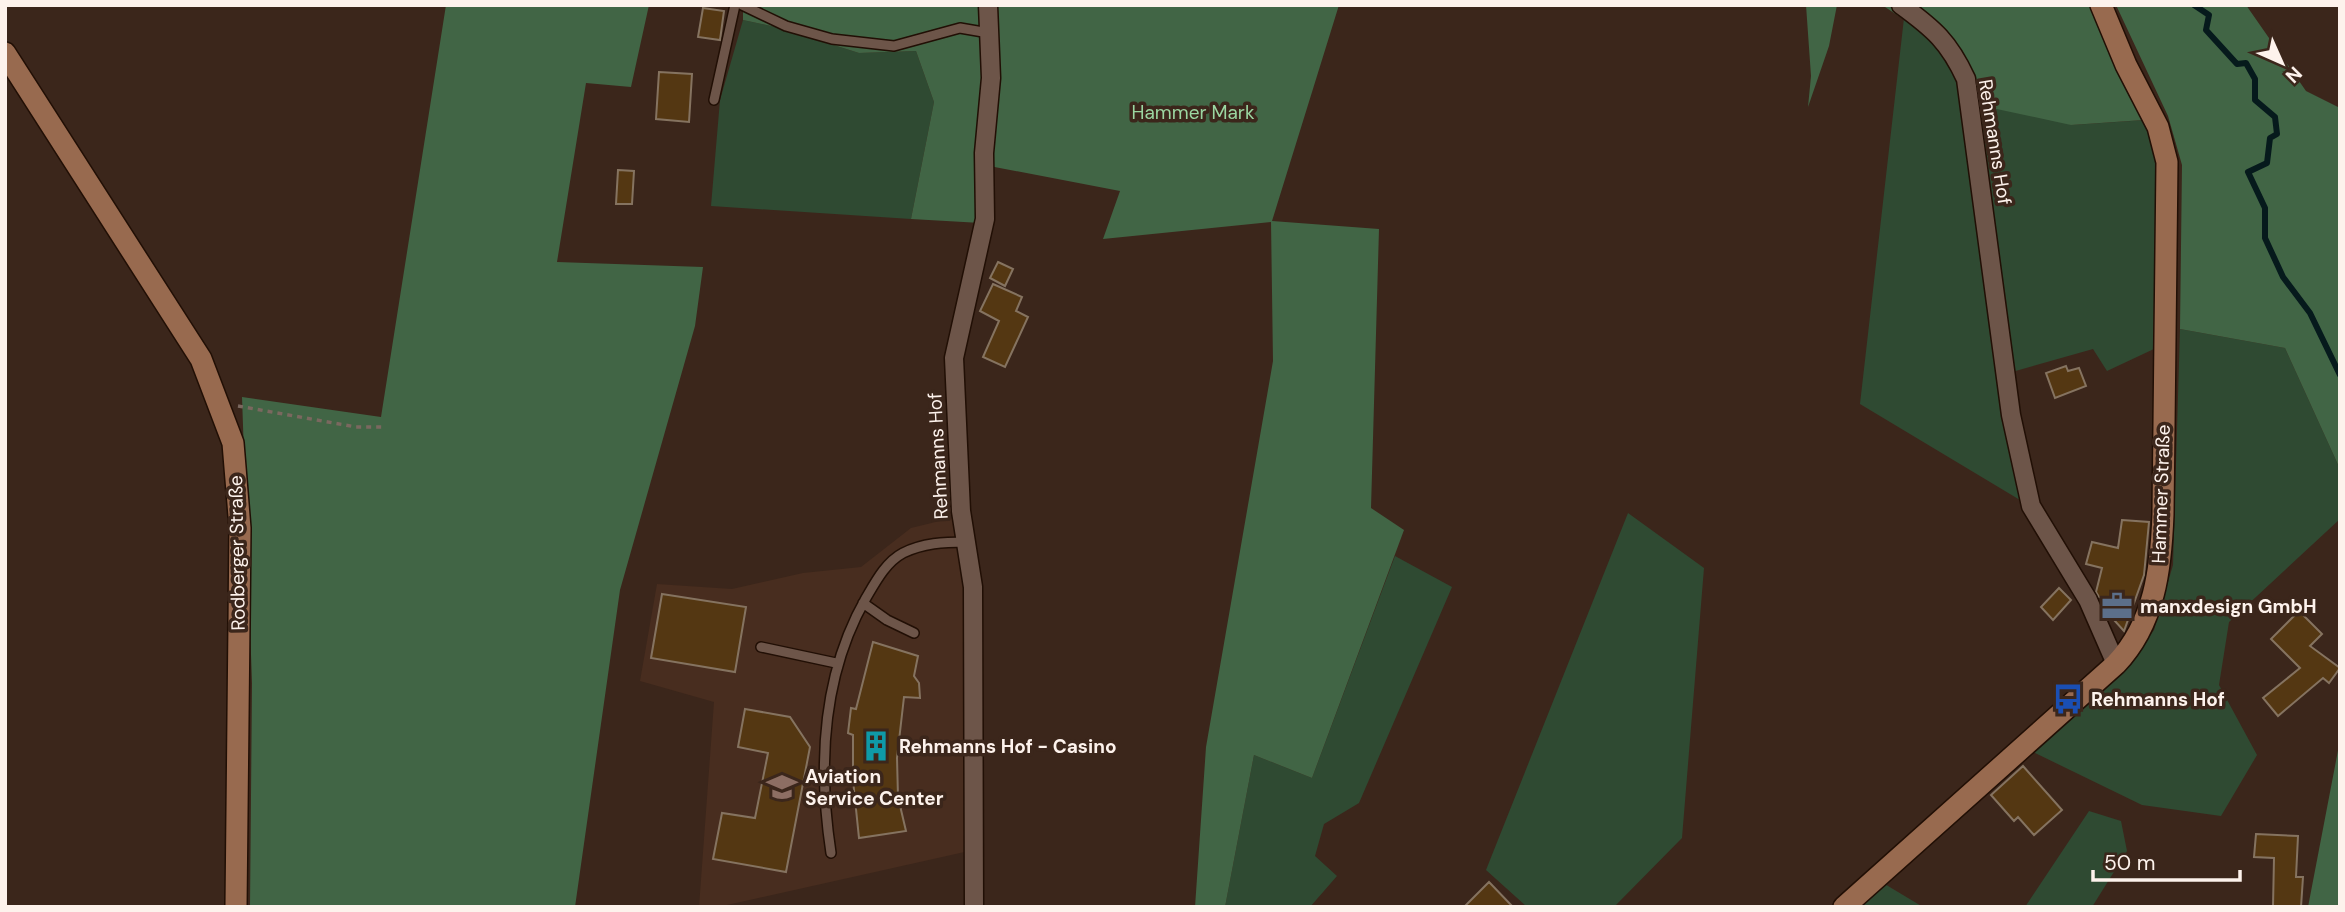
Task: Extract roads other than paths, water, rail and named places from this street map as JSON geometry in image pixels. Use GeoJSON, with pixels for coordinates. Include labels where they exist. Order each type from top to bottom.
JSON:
{"type":"FeatureCollection","features":[{"type":"Feature","properties":{"kind":"main road","name":"Hammer Straße"},"geometry":{"type":"LineString","coordinates":[[1844,907],[2116,664],[2135,641],[2146,620],[2158,579],[2162,548],[2167,162],[2158,127],[2126,65],[2101,5]]}},
{"type":"Feature","properties":{"kind":"main road","name":"Rodberger Straße"},"geometry":{"type":"LineString","coordinates":[[5,53],[201,359],[233,443],[240,528],[236,907]]}},
{"type":"Feature","properties":{"kind":"street","name":"Rehmanns Hof"},"geometry":{"type":"LineString","coordinates":[[974,907],[973,587],[961,511],[954,358],[985,219],[984,153],[991,78],[988,5]]}},
{"type":"Feature","properties":{"kind":"street","name":"Rehmanns Hof"},"geometry":{"type":"LineString","coordinates":[[1901,5],[1933,28],[1953,50],[1966,79],[2011,415],[2031,506],[2088,600],[2116,664]]}},
{"type":"Feature","properties":{"kind":"lane"},"geometry":{"type":"LineString","coordinates":[[714,100],[735,5]]}},
{"type":"Feature","properties":{"kind":"lane"},"geometry":{"type":"LineString","coordinates":[[742,5],[786,26],[832,39],[894,46],[960,28],[989,33]]}},
{"type":"Feature","properties":{"kind":"lane"},"geometry":{"type":"LineString","coordinates":[[831,853],[826,818],[825,749],[836,663],[863,603],[880,574],[901,554],[922,545],[966,542]]}},
{"type":"Feature","properties":{"kind":"lane"},"geometry":{"type":"LineString","coordinates":[[863,603],[887,620],[914,633]]}},
{"type":"Feature","properties":{"kind":"lane"},"geometry":{"type":"LineString","coordinates":[[761,647],[836,663]]}},
{"type":"Feature","properties":{"kind":"waterway"},"geometry":{"type":"LineString","coordinates":[[2194,5],[2209,15],[2206,30],[2237,64],[2246,63],[2255,79],[2255,100],[2275,117],[2277,134],[2270,138],[2267,163],[2248,172],[2265,208],[2265,238],[2283,277],[2310,313],[2340,375]]}},
{"type":"Feature","properties":{"kind":"place","name":"manxdesign GmbH"},"geometry":{"type":"Point","coordinates":[2117,606]}},
{"type":"Feature","properties":{"kind":"place","name":"Rehmanns Hof"},"geometry":{"type":"Point","coordinates":[2068,699]}},
{"type":"Feature","properties":{"kind":"place","name":"Rehmanns Hof - Casino"},"geometry":{"type":"Point","coordinates":[876,746]}},
{"type":"Feature","properties":{"kind":"place","name":"Aviation Service Center"},"geometry":{"type":"Point","coordinates":[782,787]}},
{"type":"Feature","properties":{"kind":"park label","name":"Hammer Mark"},"geometry":{"type":"Point","coordinates":[1193,112]}}]}
